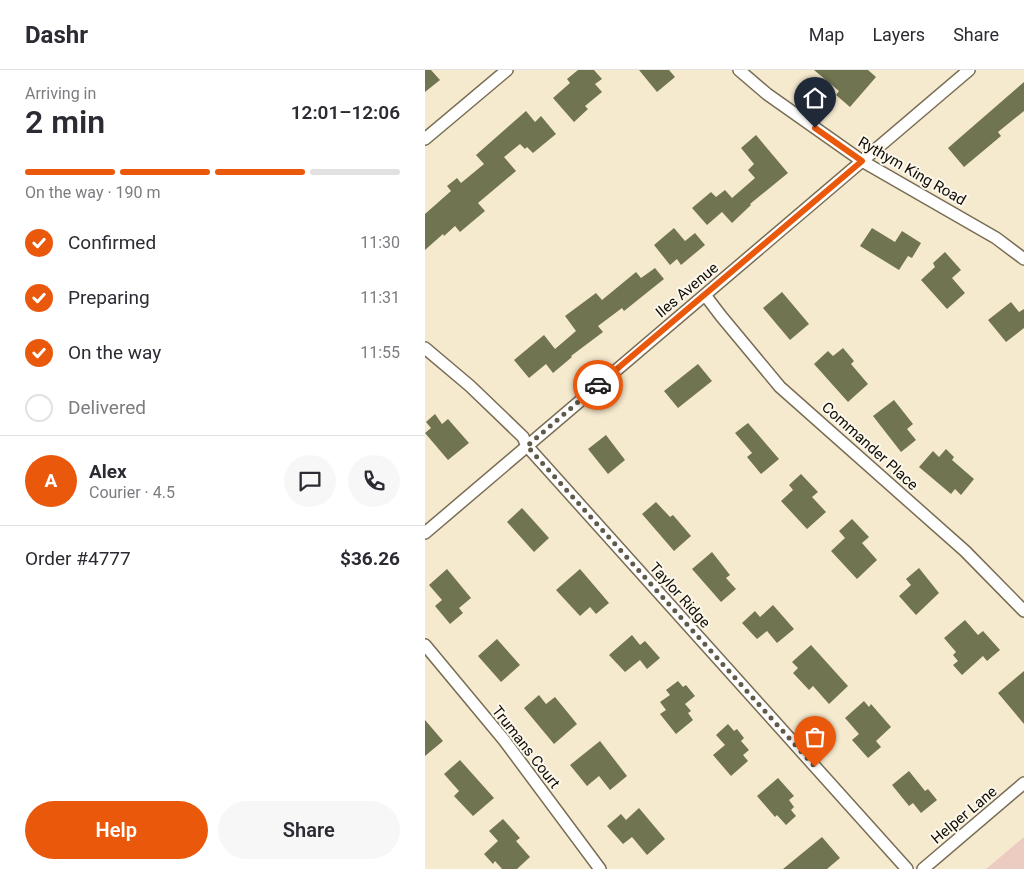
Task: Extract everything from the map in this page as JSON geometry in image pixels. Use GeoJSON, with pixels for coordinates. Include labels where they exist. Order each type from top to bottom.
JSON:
{"type":"FeatureCollection","features":[{"type":"Feature","properties":{"kind":"street"},"geometry":{"type":"LineString","coordinates":[[425,140],[507,70]]}},
{"type":"Feature","properties":{"kind":"street","name":"Rythym King Road"},"geometry":{"type":"LineString","coordinates":[[739,70],[767,94],[862,161],[988,233],[1024,259]]}},
{"type":"Feature","properties":{"kind":"street","name":"Iles Avenue"},"geometry":{"type":"LineString","coordinates":[[425,533],[969,70]]}},
{"type":"Feature","properties":{"kind":"street","name":"Commander Place"},"geometry":{"type":"LineString","coordinates":[[705,295],[780,386],[965,551],[1024,611]]}},
{"type":"Feature","properties":{"kind":"street","name":"Taylor Ridge"},"geometry":{"type":"LineString","coordinates":[[425,348],[470,386],[523,437],[527,446],[907,869]]}},
{"type":"Feature","properties":{"kind":"street","name":"Trumans Court"},"geometry":{"type":"LineString","coordinates":[[425,645],[504,740],[600,869]]}},
{"type":"Feature","properties":{"kind":"street","name":"Helper Lane"},"geometry":{"type":"LineString","coordinates":[[923,869],[1024,783]]}},
{"type":"Feature","properties":{"kind":"shaded area"},"geometry":{"type":"Polygon","coordinates":[[[1024,837],[1024,869],[986,869],[1024,837]]]}},
{"type":"Feature","properties":{"kind":"building"},"geometry":{"type":"Polygon","coordinates":[[[425,70],[431,70],[440,80],[425,92],[425,70]]]}},
{"type":"Feature","properties":{"kind":"building"},"geometry":{"type":"Polygon","coordinates":[[[578,70],[594,70],[602,79],[595,84],[602,92],[585,106],[588,109],[574,122],[553,98],[570,83],[567,79],[578,70]]]}},
{"type":"Feature","properties":{"kind":"building"},"geometry":{"type":"Polygon","coordinates":[[[639,70],[669,70],[675,77],[657,92],[639,70]]]}},
{"type":"Feature","properties":{"kind":"building"},"geometry":{"type":"Polygon","coordinates":[[[814,70],[868,70],[876,77],[850,107],[836,95],[839,91],[814,70]]]}},
{"type":"Feature","properties":{"kind":"building"},"geometry":{"type":"Polygon","coordinates":[[[1024,82],[1024,111],[998,132],[1001,136],[964,167],[948,148],[1024,82]]]}},
{"type":"Feature","properties":{"kind":"building"},"geometry":{"type":"Polygon","coordinates":[[[526,111],[535,122],[541,116],[556,134],[533,153],[527,147],[525,149],[520,144],[504,157],[516,171],[478,203],[485,211],[460,232],[455,226],[425,250],[425,214],[451,191],[447,186],[457,178],[461,183],[484,164],[476,155],[526,111]]]}},
{"type":"Feature","properties":{"kind":"building"},"geometry":{"type":"Polygon","coordinates":[[[756,135],[788,173],[750,204],[732,223],[722,212],[707,225],[692,208],[711,192],[716,197],[725,190],[732,198],[755,178],[748,170],[754,164],[741,148],[756,135]]]}},
{"type":"Feature","properties":{"kind":"building"},"geometry":{"type":"Polygon","coordinates":[[[674,228],[685,241],[695,233],[705,245],[681,265],[677,259],[670,265],[654,245],[674,228]]]}},
{"type":"Feature","properties":{"kind":"building"},"geometry":{"type":"Polygon","coordinates":[[[872,228],[895,242],[902,231],[921,243],[912,258],[908,256],[899,270],[860,246],[872,228]]]}},
{"type":"Feature","properties":{"kind":"building"},"geometry":{"type":"Polygon","coordinates":[[[945,252],[961,270],[952,278],[965,293],[947,309],[921,280],[935,267],[933,263],[945,252]]]}},
{"type":"Feature","properties":{"kind":"building"},"geometry":{"type":"Polygon","coordinates":[[[655,268],[664,279],[624,311],[622,308],[598,326],[603,332],[571,356],[553,373],[546,364],[529,378],[514,360],[544,335],[555,349],[576,331],[565,316],[596,293],[602,300],[636,272],[641,278],[655,268]]]}},
{"type":"Feature","properties":{"kind":"building"},"geometry":{"type":"Polygon","coordinates":[[[782,292],[809,324],[790,340],[763,308],[782,292]]]}},
{"type":"Feature","properties":{"kind":"building"},"geometry":{"type":"Polygon","coordinates":[[[1011,302],[1019,312],[1024,309],[1024,328],[1006,342],[988,320],[1011,302]]]}},
{"type":"Feature","properties":{"kind":"building"},"geometry":{"type":"Polygon","coordinates":[[[843,348],[854,361],[851,364],[868,384],[848,402],[814,364],[828,351],[833,356],[843,348]]]}},
{"type":"Feature","properties":{"kind":"building"},"geometry":{"type":"Polygon","coordinates":[[[698,364],[712,381],[678,408],[664,391],[698,364]]]}},
{"type":"Feature","properties":{"kind":"building"},"geometry":{"type":"Polygon","coordinates":[[[894,400],[913,424],[907,429],[916,440],[901,452],[873,416],[894,400]]]}},
{"type":"Feature","properties":{"kind":"building"},"geometry":{"type":"Polygon","coordinates":[[[435,414],[442,424],[448,419],[469,443],[448,460],[425,433],[431,428],[426,422],[435,414]]]}},
{"type":"Feature","properties":{"kind":"building"},"geometry":{"type":"Polygon","coordinates":[[[748,423],[779,459],[761,474],[747,457],[752,453],[735,433],[748,423]]]}},
{"type":"Feature","properties":{"kind":"building"},"geometry":{"type":"Polygon","coordinates":[[[606,435],[625,460],[608,474],[588,449],[606,435]]]}},
{"type":"Feature","properties":{"kind":"building"},"geometry":{"type":"Polygon","coordinates":[[[946,449],[954,457],[952,460],[974,479],[961,495],[955,489],[951,494],[919,467],[933,451],[939,457],[946,449]]]}},
{"type":"Feature","properties":{"kind":"building"},"geometry":{"type":"Polygon","coordinates":[[[801,474],[818,492],[812,497],[826,512],[807,529],[781,501],[793,490],[789,485],[801,474]]]}},
{"type":"Feature","properties":{"kind":"building"},"geometry":{"type":"Polygon","coordinates":[[[656,502],[670,517],[673,515],[691,536],[674,551],[642,514],[656,502]]]}},
{"type":"Feature","properties":{"kind":"building"},"geometry":{"type":"Polygon","coordinates":[[[522,508],[549,538],[534,552],[507,522],[522,508]]]}},
{"type":"Feature","properties":{"kind":"building"},"geometry":{"type":"Polygon","coordinates":[[[852,519],[869,537],[862,543],[877,560],[857,579],[831,551],[845,538],[839,531],[852,519]]]}},
{"type":"Feature","properties":{"kind":"building"},"geometry":{"type":"Polygon","coordinates":[[[712,552],[730,575],[726,578],[736,589],[721,602],[692,569],[712,552]]]}},
{"type":"Feature","properties":{"kind":"building"},"geometry":{"type":"Polygon","coordinates":[[[919,568],[939,593],[916,615],[899,596],[911,585],[906,579],[919,568]]]}},
{"type":"Feature","properties":{"kind":"building"},"geometry":{"type":"Polygon","coordinates":[[[447,569],[471,598],[459,608],[463,613],[450,624],[435,606],[442,600],[429,585],[447,569]]]}},
{"type":"Feature","properties":{"kind":"building"},"geometry":{"type":"Polygon","coordinates":[[[580,569],[609,603],[596,614],[590,607],[580,616],[556,590],[580,569]]]}},
{"type":"Feature","properties":{"kind":"building"},"geometry":{"type":"Polygon","coordinates":[[[773,605],[794,629],[777,643],[767,631],[757,639],[742,623],[755,611],[760,617],[773,605]]]}},
{"type":"Feature","properties":{"kind":"building"},"geometry":{"type":"Polygon","coordinates":[[[965,620],[978,635],[983,631],[1000,650],[987,661],[983,656],[962,675],[953,665],[958,661],[953,655],[956,652],[944,638],[965,620]]]}},
{"type":"Feature","properties":{"kind":"building"},"geometry":{"type":"Polygon","coordinates":[[[632,635],[640,645],[645,641],[660,658],[647,669],[640,660],[625,672],[609,655],[632,635]]]}},
{"type":"Feature","properties":{"kind":"building"},"geometry":{"type":"Polygon","coordinates":[[[497,639],[520,665],[501,682],[478,656],[497,639]]]}},
{"type":"Feature","properties":{"kind":"building"},"geometry":{"type":"Polygon","coordinates":[[[811,645],[848,686],[829,704],[813,686],[809,690],[793,673],[798,668],[792,662],[811,645]]]}},
{"type":"Feature","properties":{"kind":"building"},"geometry":{"type":"Polygon","coordinates":[[[1024,671],[1024,724],[998,693],[1024,671]]]}},
{"type":"Feature","properties":{"kind":"building"},"geometry":{"type":"Polygon","coordinates":[[[678,681],[683,687],[686,685],[695,696],[685,704],[691,711],[688,713],[693,720],[676,734],[660,714],[666,710],[660,702],[670,695],[666,690],[678,681]]]}},
{"type":"Feature","properties":{"kind":"building"},"geometry":{"type":"Polygon","coordinates":[[[539,695],[546,704],[555,697],[577,724],[554,744],[524,708],[539,695]]]}},
{"type":"Feature","properties":{"kind":"building"},"geometry":{"type":"Polygon","coordinates":[[[864,701],[869,707],[871,704],[891,727],[876,741],[881,747],[868,758],[852,740],[859,734],[845,718],[864,701]]]}},
{"type":"Feature","properties":{"kind":"building"},"geometry":{"type":"Polygon","coordinates":[[[425,720],[443,741],[425,756],[425,720]]]}},
{"type":"Feature","properties":{"kind":"building"},"geometry":{"type":"Polygon","coordinates":[[[728,724],[734,731],[737,729],[744,738],[741,741],[749,750],[743,755],[748,761],[731,776],[713,755],[725,745],[716,735],[728,724]]]}},
{"type":"Feature","properties":{"kind":"building"},"geometry":{"type":"Polygon","coordinates":[[[600,741],[627,776],[610,790],[599,776],[587,786],[570,765],[600,741]]]}},
{"type":"Feature","properties":{"kind":"building"},"geometry":{"type":"Polygon","coordinates":[[[460,760],[494,798],[473,816],[454,796],[459,791],[444,774],[460,760]]]}},
{"type":"Feature","properties":{"kind":"building"},"geometry":{"type":"Polygon","coordinates":[[[909,771],[925,791],[928,789],[937,800],[921,813],[913,803],[909,806],[892,785],[909,771]]]}},
{"type":"Feature","properties":{"kind":"building"},"geometry":{"type":"Polygon","coordinates":[[[778,778],[794,796],[789,800],[794,807],[791,810],[796,816],[786,825],[777,815],[775,817],[757,796],[778,778]]]}},
{"type":"Feature","properties":{"kind":"building"},"geometry":{"type":"Polygon","coordinates":[[[639,808],[665,839],[647,855],[632,837],[623,844],[607,826],[621,814],[626,820],[639,808]]]}},
{"type":"Feature","properties":{"kind":"building"},"geometry":{"type":"Polygon","coordinates":[[[503,819],[520,838],[516,841],[530,857],[517,869],[502,869],[495,861],[493,864],[484,854],[498,841],[489,831],[503,819]]]}},
{"type":"Feature","properties":{"kind":"building"},"geometry":{"type":"Polygon","coordinates":[[[822,837],[840,858],[827,869],[783,869],[822,837]]]}},
{"type":"Feature","properties":{"kind":"way so far"},"geometry":{"type":"LineString","coordinates":[[598,385],[527,446],[815,767]]}},
{"type":"Feature","properties":{"kind":"route"},"geometry":{"type":"LineString","coordinates":[[598,385],[862,161],[815,128]]}}]}
